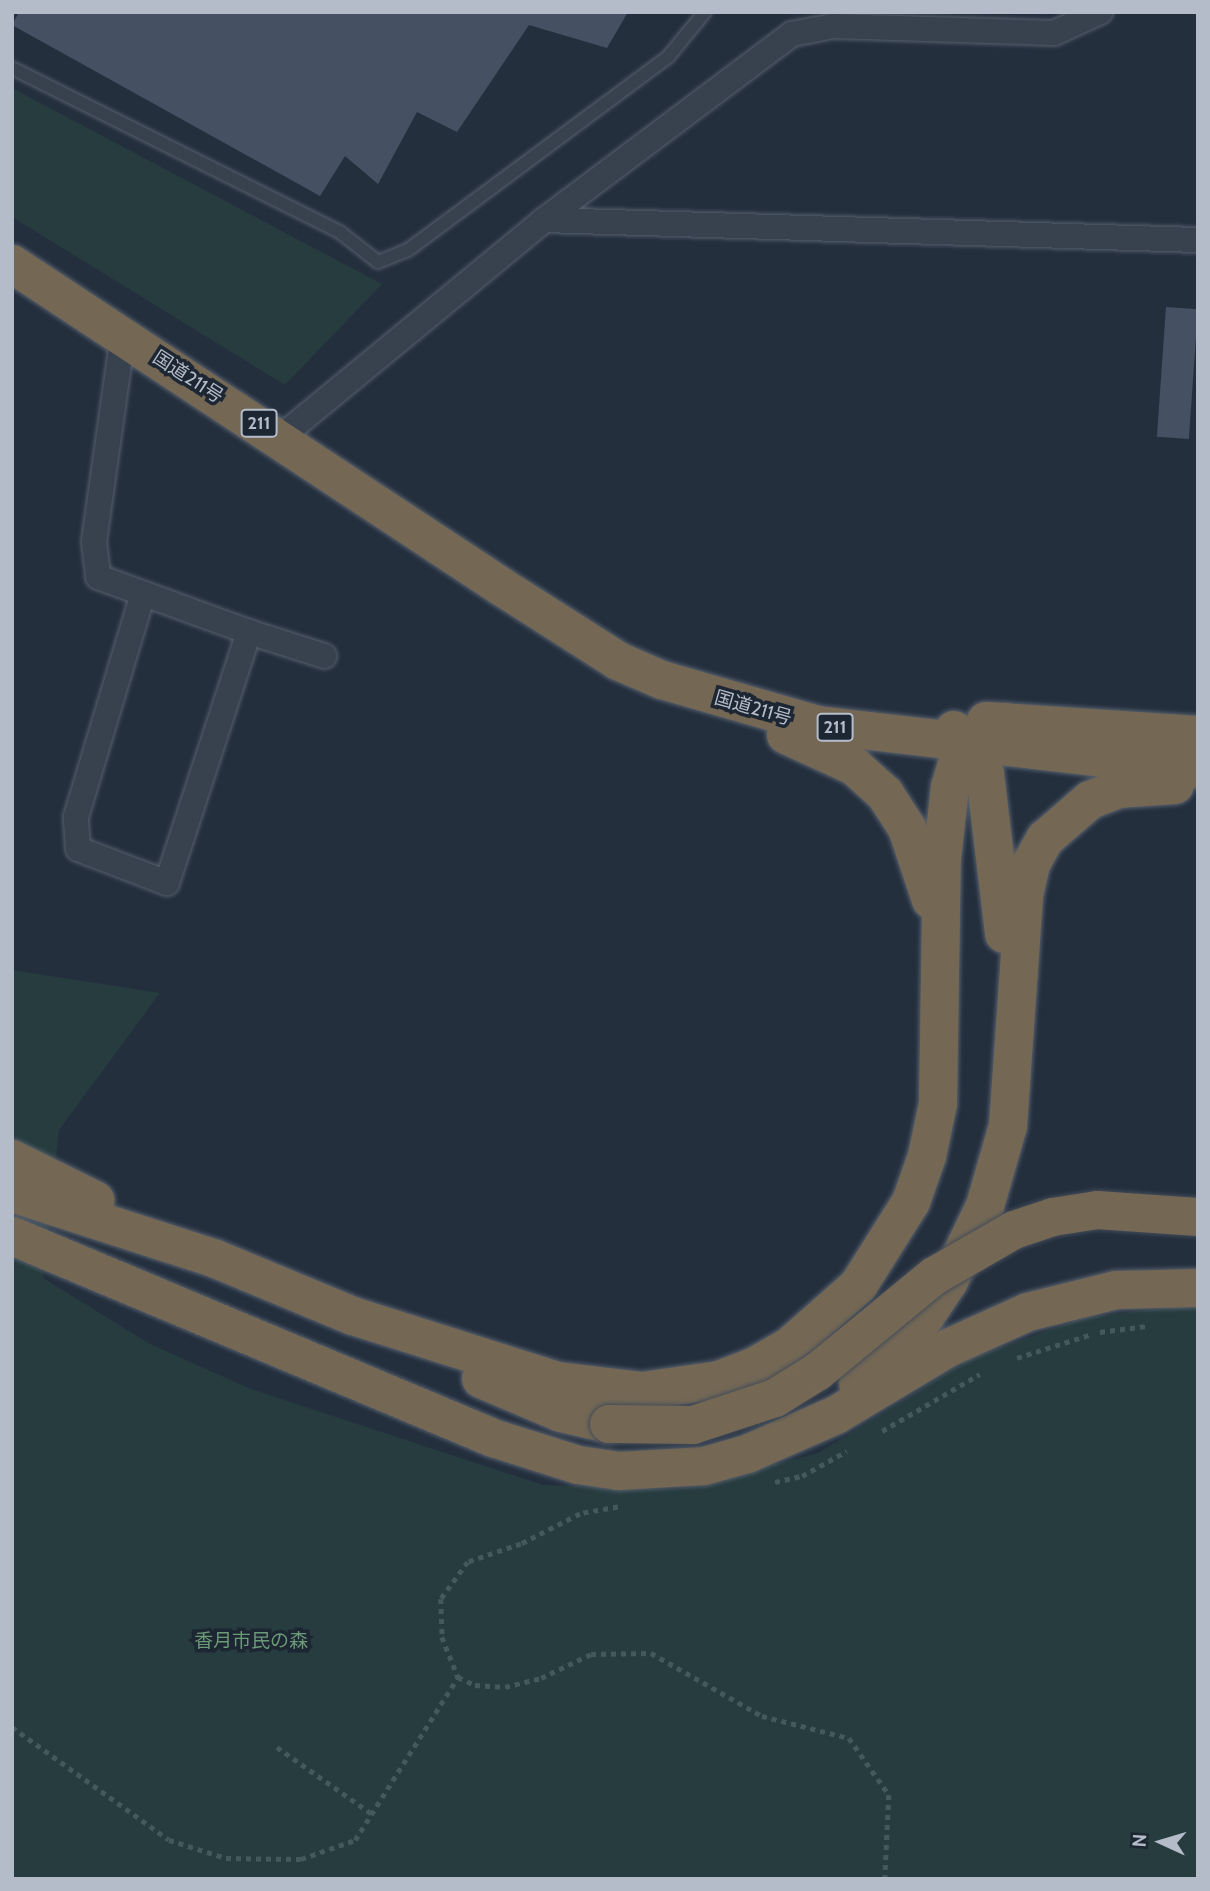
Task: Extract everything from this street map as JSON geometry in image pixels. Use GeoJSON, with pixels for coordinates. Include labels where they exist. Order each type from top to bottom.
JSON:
{"type":"FeatureCollection","features":[{"type":"Feature","properties":{"kind":"highway","name":"国道211号"},"geometry":{"type":"LineString","coordinates":[[12,264],[281,437],[502,587],[618,661],[771,714],[843,729],[1198,769]]}},
{"type":"Feature","properties":{"kind":"highway","name":"国道211号"},"geometry":{"type":"LineString","coordinates":[[502,587],[657,654],[739,682],[801,698],[927,719],[1198,735]]}},
{"type":"Feature","properties":{"kind":"highway"},"geometry":{"type":"LineString","coordinates":[[618,661],[673,698],[815,745],[854,766],[885,794],[907,828],[921,862],[931,901],[940,982]]}},
{"type":"Feature","properties":{"kind":"highway"},"geometry":{"type":"LineString","coordinates":[[927,719],[971,744],[985,775],[995,838],[1013,1090]]}},
{"type":"Feature","properties":{"kind":"highway"},"geometry":{"type":"LineString","coordinates":[[353,1316],[506,1368],[598,1387],[683,1388],[755,1366],[808,1332],[858,1286],[911,1202],[937,1104],[944,817],[957,764],[971,744],[1004,722]]}},
{"type":"Feature","properties":{"kind":"highway"},"geometry":{"type":"LineString","coordinates":[[755,1469],[800,1425],[867,1376],[925,1317],[964,1253],[985,1206],[1008,1126],[1013,1090],[1024,895],[1031,864],[1045,839],[1090,800],[1118,789],[1157,783],[1198,787]]}},
{"type":"Feature","properties":{"kind":"highway"},"geometry":{"type":"LineString","coordinates":[[12,1159],[216,1259],[353,1316],[517,1397],[609,1424],[693,1425],[775,1398],[817,1372],[934,1276],[1014,1230],[1053,1217],[1097,1210],[1198,1217]]}},
{"type":"Feature","properties":{"kind":"highway"},"geometry":{"type":"LineString","coordinates":[[12,1193],[216,1259]]}},
{"type":"Feature","properties":{"kind":"highway"},"geometry":{"type":"LineString","coordinates":[[12,1236],[493,1438],[578,1465],[660,1472],[755,1469],[836,1415],[948,1349],[1028,1312],[1116,1290],[1198,1288]]}},
{"type":"Feature","properties":{"kind":"highway"},"geometry":{"type":"LineString","coordinates":[[12,1257],[63,1268],[162,1300]]}},
{"type":"Feature","properties":{"kind":"street"},"geometry":{"type":"LineString","coordinates":[[281,437],[544,220],[792,34],[833,26],[1054,33],[1100,12]]}},
{"type":"Feature","properties":{"kind":"street"},"geometry":{"type":"LineString","coordinates":[[544,220],[1198,240]]}},
{"type":"Feature","properties":{"kind":"street"},"geometry":{"type":"LineString","coordinates":[[123,335],[94,542],[98,577],[324,656]]}},
{"type":"Feature","properties":{"kind":"street"},"geometry":{"type":"LineString","coordinates":[[143,594],[76,817],[78,849],[167,883],[249,632]]}},
{"type":"Feature","properties":{"kind":"lane"},"geometry":{"type":"LineString","coordinates":[[12,68],[341,233],[378,262],[408,250],[668,57],[705,12]]}},
{"type":"Feature","properties":{"kind":"path"},"geometry":{"type":"LineString","coordinates":[[1011,1360],[1098,1333],[1159,1325]]}},
{"type":"Feature","properties":{"kind":"path"},"geometry":{"type":"LineString","coordinates":[[874,1435],[987,1370]]}},
{"type":"Feature","properties":{"kind":"path"},"geometry":{"type":"LineString","coordinates":[[755,1469],[802,1476],[850,1449]]}},
{"type":"Feature","properties":{"kind":"path"},"geometry":{"type":"LineString","coordinates":[[625,1506],[580,1514],[521,1544],[468,1562],[441,1599],[442,1637],[458,1677],[475,1685],[505,1687],[541,1678],[591,1654],[651,1653],[762,1716],[849,1738],[889,1795],[885,1879]]}},
{"type":"Feature","properties":{"kind":"path"},"geometry":{"type":"LineString","coordinates":[[12,1727],[169,1840],[226,1858],[301,1859],[355,1840],[458,1677]]}},
{"type":"Feature","properties":{"kind":"path"},"geometry":{"type":"LineString","coordinates":[[277,1747],[372,1814]]}},
{"type":"Feature","properties":{"kind":"green space"},"geometry":{"type":"Polygon","coordinates":[[[12,88],[382,284],[285,385],[12,217],[12,88]]]}},
{"type":"Feature","properties":{"kind":"green space","name":"香月市民の森"},"geometry":{"type":"Polygon","coordinates":[[[12,970],[160,993],[59,1130],[43,1278],[150,1344],[251,1389],[543,1485],[679,1489],[818,1453],[968,1360],[1084,1318],[1160,1308],[1198,1308],[1198,1879],[12,1879],[12,970]]]}},
{"type":"Feature","properties":{"kind":"building"},"geometry":{"type":"Polygon","coordinates":[[[19,12],[628,12],[607,48],[529,25],[457,132],[417,112],[378,184],[345,156],[320,196],[12,25],[19,12]]]}},
{"type":"Feature","properties":{"kind":"building"},"geometry":{"type":"Polygon","coordinates":[[[1166,307],[1198,309],[1189,439],[1157,437],[1166,307]]]}}]}
